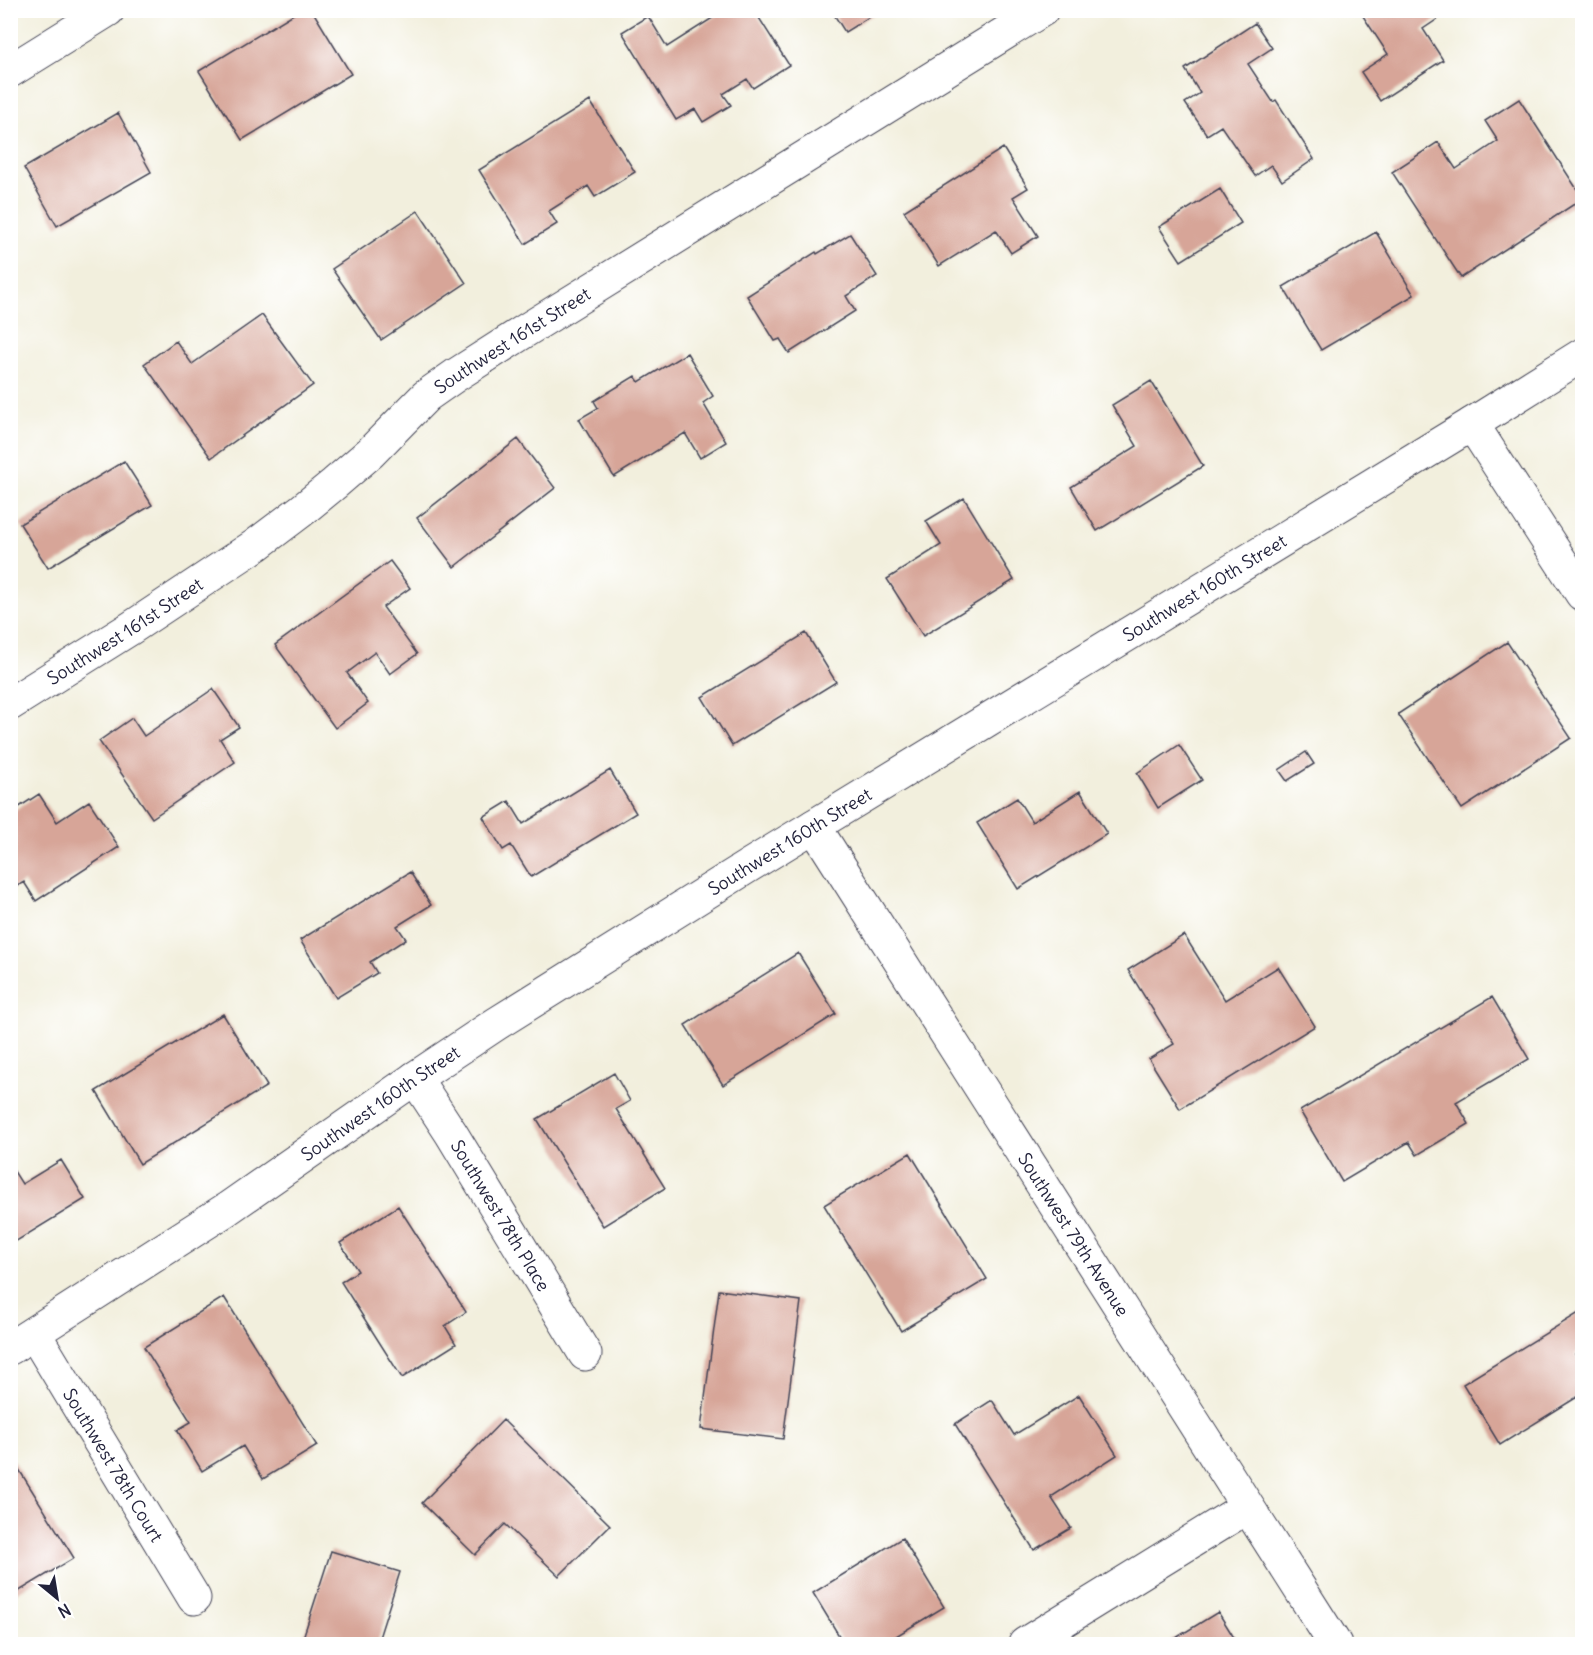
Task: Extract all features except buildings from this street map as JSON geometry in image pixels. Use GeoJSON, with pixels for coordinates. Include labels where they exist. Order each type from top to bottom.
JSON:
{"type":"FeatureCollection","features":[{"type":"Feature","properties":{"kind":"street"},"geometry":{"type":"LineString","coordinates":[[10,71],[108,10]]}},
{"type":"Feature","properties":{"kind":"street","name":"Southwest 161st Street"},"geometry":{"type":"LineString","coordinates":[[10,704],[131,628],[256,545],[370,453],[426,396],[456,375],[1042,10]]}},
{"type":"Feature","properties":{"kind":"street","name":"Southwest 160th Street"},"geometry":{"type":"LineString","coordinates":[[22,1341],[227,1209],[496,1024],[1582,355]]}},
{"type":"Feature","properties":{"kind":"street"},"geometry":{"type":"LineString","coordinates":[[1472,424],[1582,594]]}},
{"type":"Feature","properties":{"kind":"street","name":"Southwest 79th Avenue"},"geometry":{"type":"LineString","coordinates":[[814,826],[1335,1644]]}},
{"type":"Feature","properties":{"kind":"street","name":"Southwest 78th Place"},"geometry":{"type":"LineString","coordinates":[[415,1078],[451,1133],[585,1354]]}},
{"type":"Feature","properties":{"kind":"street","name":"Southwest 78th Court"},"geometry":{"type":"LineString","coordinates":[[22,1341],[194,1598]]}},
{"type":"Feature","properties":{"kind":"street"},"geometry":{"type":"LineString","coordinates":[[1025,1644],[1247,1507]]}}]}
